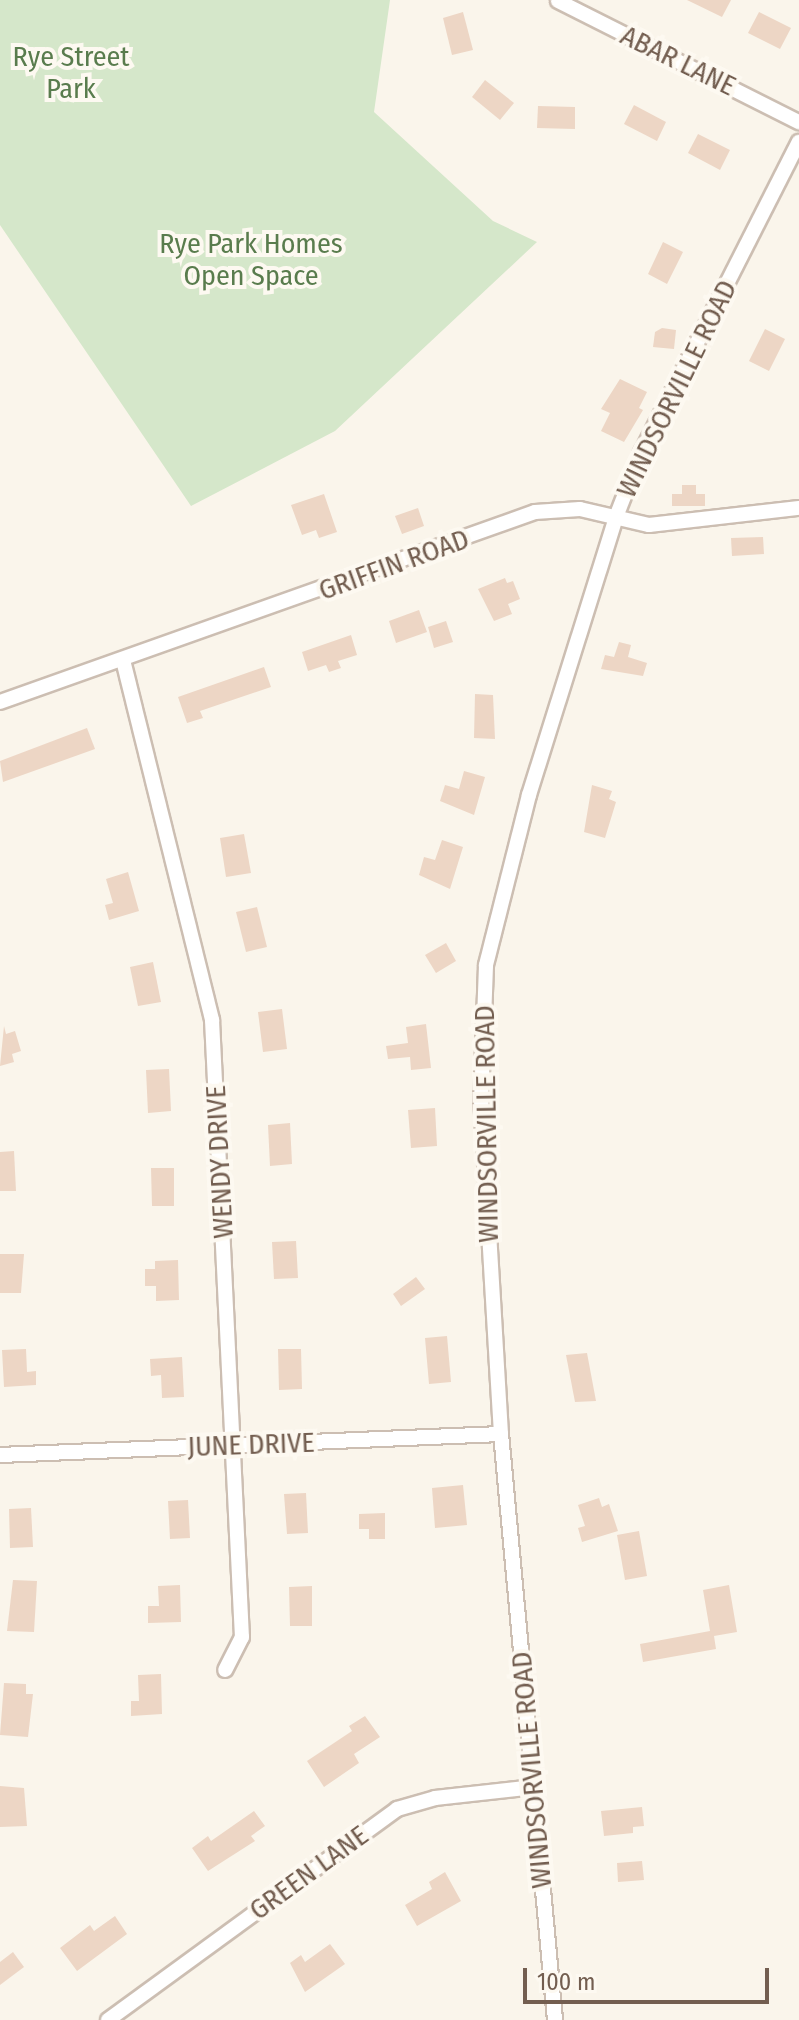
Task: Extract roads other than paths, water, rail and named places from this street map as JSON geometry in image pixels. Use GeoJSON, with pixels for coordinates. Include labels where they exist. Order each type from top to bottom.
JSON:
{"type":"FeatureCollection","features":[{"type":"Feature","properties":{"kind":"street","name":"ABAR LANE"},"geometry":{"type":"LineString","coordinates":[[558,1],[799,122]]}},
{"type":"Feature","properties":{"kind":"street","name":"WINDSORVILLE ROAD"},"geometry":{"type":"LineString","coordinates":[[555,2020],[501,1434],[481,1102],[486,965],[529,795],[616,517],[641,453],[799,142]]}},
{"type":"Feature","properties":{"kind":"street","name":"GRIFFIN ROAD"},"geometry":{"type":"LineString","coordinates":[[0,702],[535,512],[580,509],[670,524],[799,508]]}},
{"type":"Feature","properties":{"kind":"street","name":"WENDY DRIVE"},"geometry":{"type":"LineString","coordinates":[[123,660],[212,1020],[242,1637],[225,1670]]}},
{"type":"Feature","properties":{"kind":"street","name":"JUNE DRIVE"},"geometry":{"type":"LineString","coordinates":[[0,1455],[501,1434]]}},
{"type":"Feature","properties":{"kind":"street","name":"GREEN LANE"},"geometry":{"type":"LineString","coordinates":[[108,2020],[397,1809],[435,1798],[534,1787]]}},
{"type":"Feature","properties":{"kind":"park label","name":"Rye Street Park"},"geometry":{"type":"Point","coordinates":[71,73]}},
{"type":"Feature","properties":{"kind":"park label","name":"Rye Park Homes Open Space"},"geometry":{"type":"Point","coordinates":[251,260]}}]}
